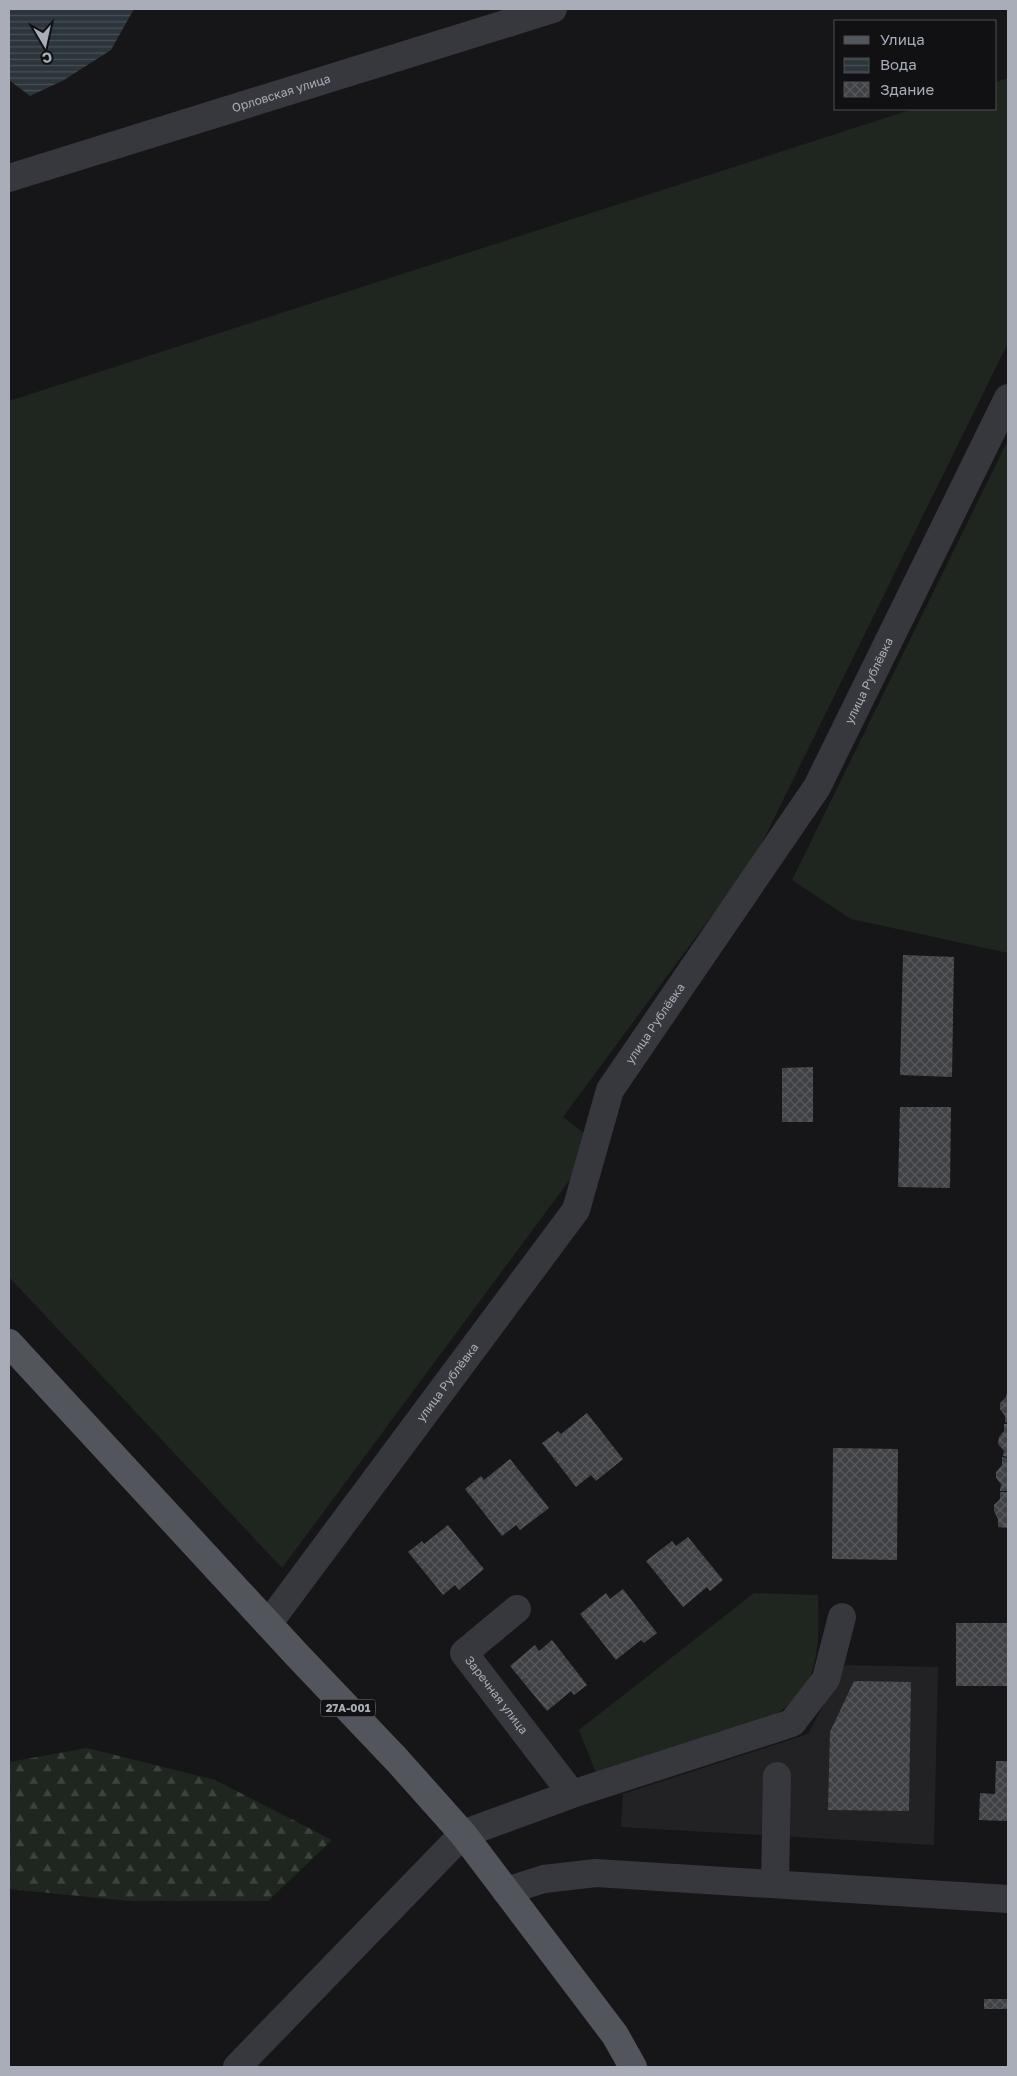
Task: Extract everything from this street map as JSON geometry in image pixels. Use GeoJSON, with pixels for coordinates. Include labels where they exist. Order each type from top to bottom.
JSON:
{"type":"FeatureCollection","features":[{"type":"Feature","properties":{"kind":"main road","name":"27А-001"},"geometry":{"type":"LineString","coordinates":[[9,1343],[268,1624],[397,1760],[463,1834],[615,2035],[633,2067]]}},
{"type":"Feature","properties":{"kind":"street","name":"Орловская улица"},"geometry":{"type":"LineString","coordinates":[[9,178],[553,9]]}},
{"type":"Feature","properties":{"kind":"street","name":"улица Рублёвка"},"geometry":{"type":"LineString","coordinates":[[268,1624],[576,1210],[610,1090],[817,787],[1008,398]]}},
{"type":"Feature","properties":{"kind":"street","name":"Заречная улица"},"geometry":{"type":"LineString","coordinates":[[517,1609],[464,1653],[572,1794]]}},
{"type":"Feature","properties":{"kind":"street"},"geometry":{"type":"LineString","coordinates":[[237,2067],[463,1834],[572,1794],[792,1724],[826,1678],[842,1617]]}},
{"type":"Feature","properties":{"kind":"street"},"geometry":{"type":"LineString","coordinates":[[775,1884],[777,1776]]}},
{"type":"Feature","properties":{"kind":"street"},"geometry":{"type":"LineString","coordinates":[[506,1891],[544,1878],[596,1873],[1008,1899]]}},
{"type":"Feature","properties":{"kind":"shaded area"},"geometry":{"type":"Polygon","coordinates":[[[845,1665],[938,1667],[934,1845],[621,1827],[623,1794],[808,1734],[845,1665]]]}},
{"type":"Feature","properties":{"kind":"green space"},"geometry":{"type":"Polygon","coordinates":[[[1008,78],[1008,343],[755,857],[563,1117],[597,1143],[282,1568],[9,1277],[9,401],[910,110],[997,110],[997,82],[1008,78]]]}},
{"type":"Feature","properties":{"kind":"green space"},"geometry":{"type":"Polygon","coordinates":[[[1008,440],[1008,953],[851,919],[792,880],[1008,440]]]}},
{"type":"Feature","properties":{"kind":"green space"},"geometry":{"type":"Polygon","coordinates":[[[754,1593],[818,1595],[818,1641],[816,1656],[806,1684],[798,1696],[784,1709],[766,1719],[598,1778],[579,1730],[754,1593]]]}},
{"type":"Feature","properties":{"kind":"green space"},"geometry":{"type":"Polygon","coordinates":[[[87,1748],[215,1780],[332,1840],[268,1901],[130,1901],[9,1889],[9,1762],[87,1748]]]}},
{"type":"Feature","properties":{"kind":"water"},"geometry":{"type":"Polygon","coordinates":[[[9,9],[134,9],[111,50],[64,80],[30,96],[9,80],[9,9]]]}},
{"type":"Feature","properties":{"kind":"building"},"geometry":{"type":"Polygon","coordinates":[[[903,955],[954,957],[952,1077],[900,1075],[903,955]]]}},
{"type":"Feature","properties":{"kind":"building"},"geometry":{"type":"Polygon","coordinates":[[[813,1067],[813,1122],[782,1122],[782,1068],[813,1067]]]}},
{"type":"Feature","properties":{"kind":"building"},"geometry":{"type":"Polygon","coordinates":[[[900,1107],[951,1107],[950,1188],[898,1187],[900,1107]]]}},
{"type":"Feature","properties":{"kind":"building"},"geometry":{"type":"Polygon","coordinates":[[[1007,1393],[1008,1423],[1005,1422],[1005,1416],[1000,1409],[1000,1403],[1007,1393]]]}},
{"type":"Feature","properties":{"kind":"building"},"geometry":{"type":"Polygon","coordinates":[[[587,1413],[623,1459],[596,1481],[591,1475],[576,1487],[542,1443],[558,1431],[561,1434],[587,1413]]]}},
{"type":"Feature","properties":{"kind":"building"},"geometry":{"type":"Polygon","coordinates":[[[1004,1424],[1008,1424],[1008,1457],[1003,1456],[1004,1451],[998,1444],[999,1437],[1004,1431],[1004,1424]]]}},
{"type":"Feature","properties":{"kind":"building"},"geometry":{"type":"Polygon","coordinates":[[[833,1448],[898,1449],[897,1560],[832,1559],[833,1448]]]}},
{"type":"Feature","properties":{"kind":"building"},"geometry":{"type":"Polygon","coordinates":[[[1002,1457],[1008,1458],[1008,1491],[1000,1491],[1001,1484],[996,1478],[996,1472],[1002,1465],[1002,1457]]]}},
{"type":"Feature","properties":{"kind":"building"},"geometry":{"type":"Polygon","coordinates":[[[510,1459],[549,1508],[520,1530],[516,1525],[502,1536],[465,1489],[481,1476],[484,1480],[510,1459]]]}},
{"type":"Feature","properties":{"kind":"building"},"geometry":{"type":"Polygon","coordinates":[[[1000,1492],[1008,1492],[1008,1528],[998,1527],[998,1519],[994,1511],[994,1505],[1000,1499],[1000,1492]]]}},
{"type":"Feature","properties":{"kind":"building"},"geometry":{"type":"Polygon","coordinates":[[[448,1525],[484,1569],[459,1590],[455,1585],[443,1595],[408,1552],[422,1541],[424,1544],[448,1525]]]}},
{"type":"Feature","properties":{"kind":"building"},"geometry":{"type":"Polygon","coordinates":[[[688,1537],[723,1580],[710,1591],[707,1587],[683,1607],[646,1561],[672,1541],[676,1546],[688,1537]]]}},
{"type":"Feature","properties":{"kind":"building"},"geometry":{"type":"Polygon","coordinates":[[[623,1589],[657,1633],[644,1643],[641,1640],[616,1660],[580,1614],[606,1593],[610,1599],[623,1589]]]}},
{"type":"Feature","properties":{"kind":"building"},"geometry":{"type":"Polygon","coordinates":[[[956,1623],[1008,1623],[1008,1686],[956,1686],[956,1623]]]}},
{"type":"Feature","properties":{"kind":"building"},"geometry":{"type":"Polygon","coordinates":[[[552,1640],[587,1685],[574,1695],[571,1691],[547,1711],[510,1666],[535,1645],[539,1651],[552,1640]]]}},
{"type":"Feature","properties":{"kind":"building"},"geometry":{"type":"Polygon","coordinates":[[[854,1681],[911,1682],[909,1811],[828,1810],[830,1732],[854,1681]]]}},
{"type":"Feature","properties":{"kind":"building"},"geometry":{"type":"Polygon","coordinates":[[[996,1761],[1008,1761],[1008,1821],[979,1820],[980,1793],[995,1794],[996,1761]]]}},
{"type":"Feature","properties":{"kind":"building"},"geometry":{"type":"Polygon","coordinates":[[[984,1999],[1008,1999],[1008,2009],[984,2009],[984,1999]]]}}]}
